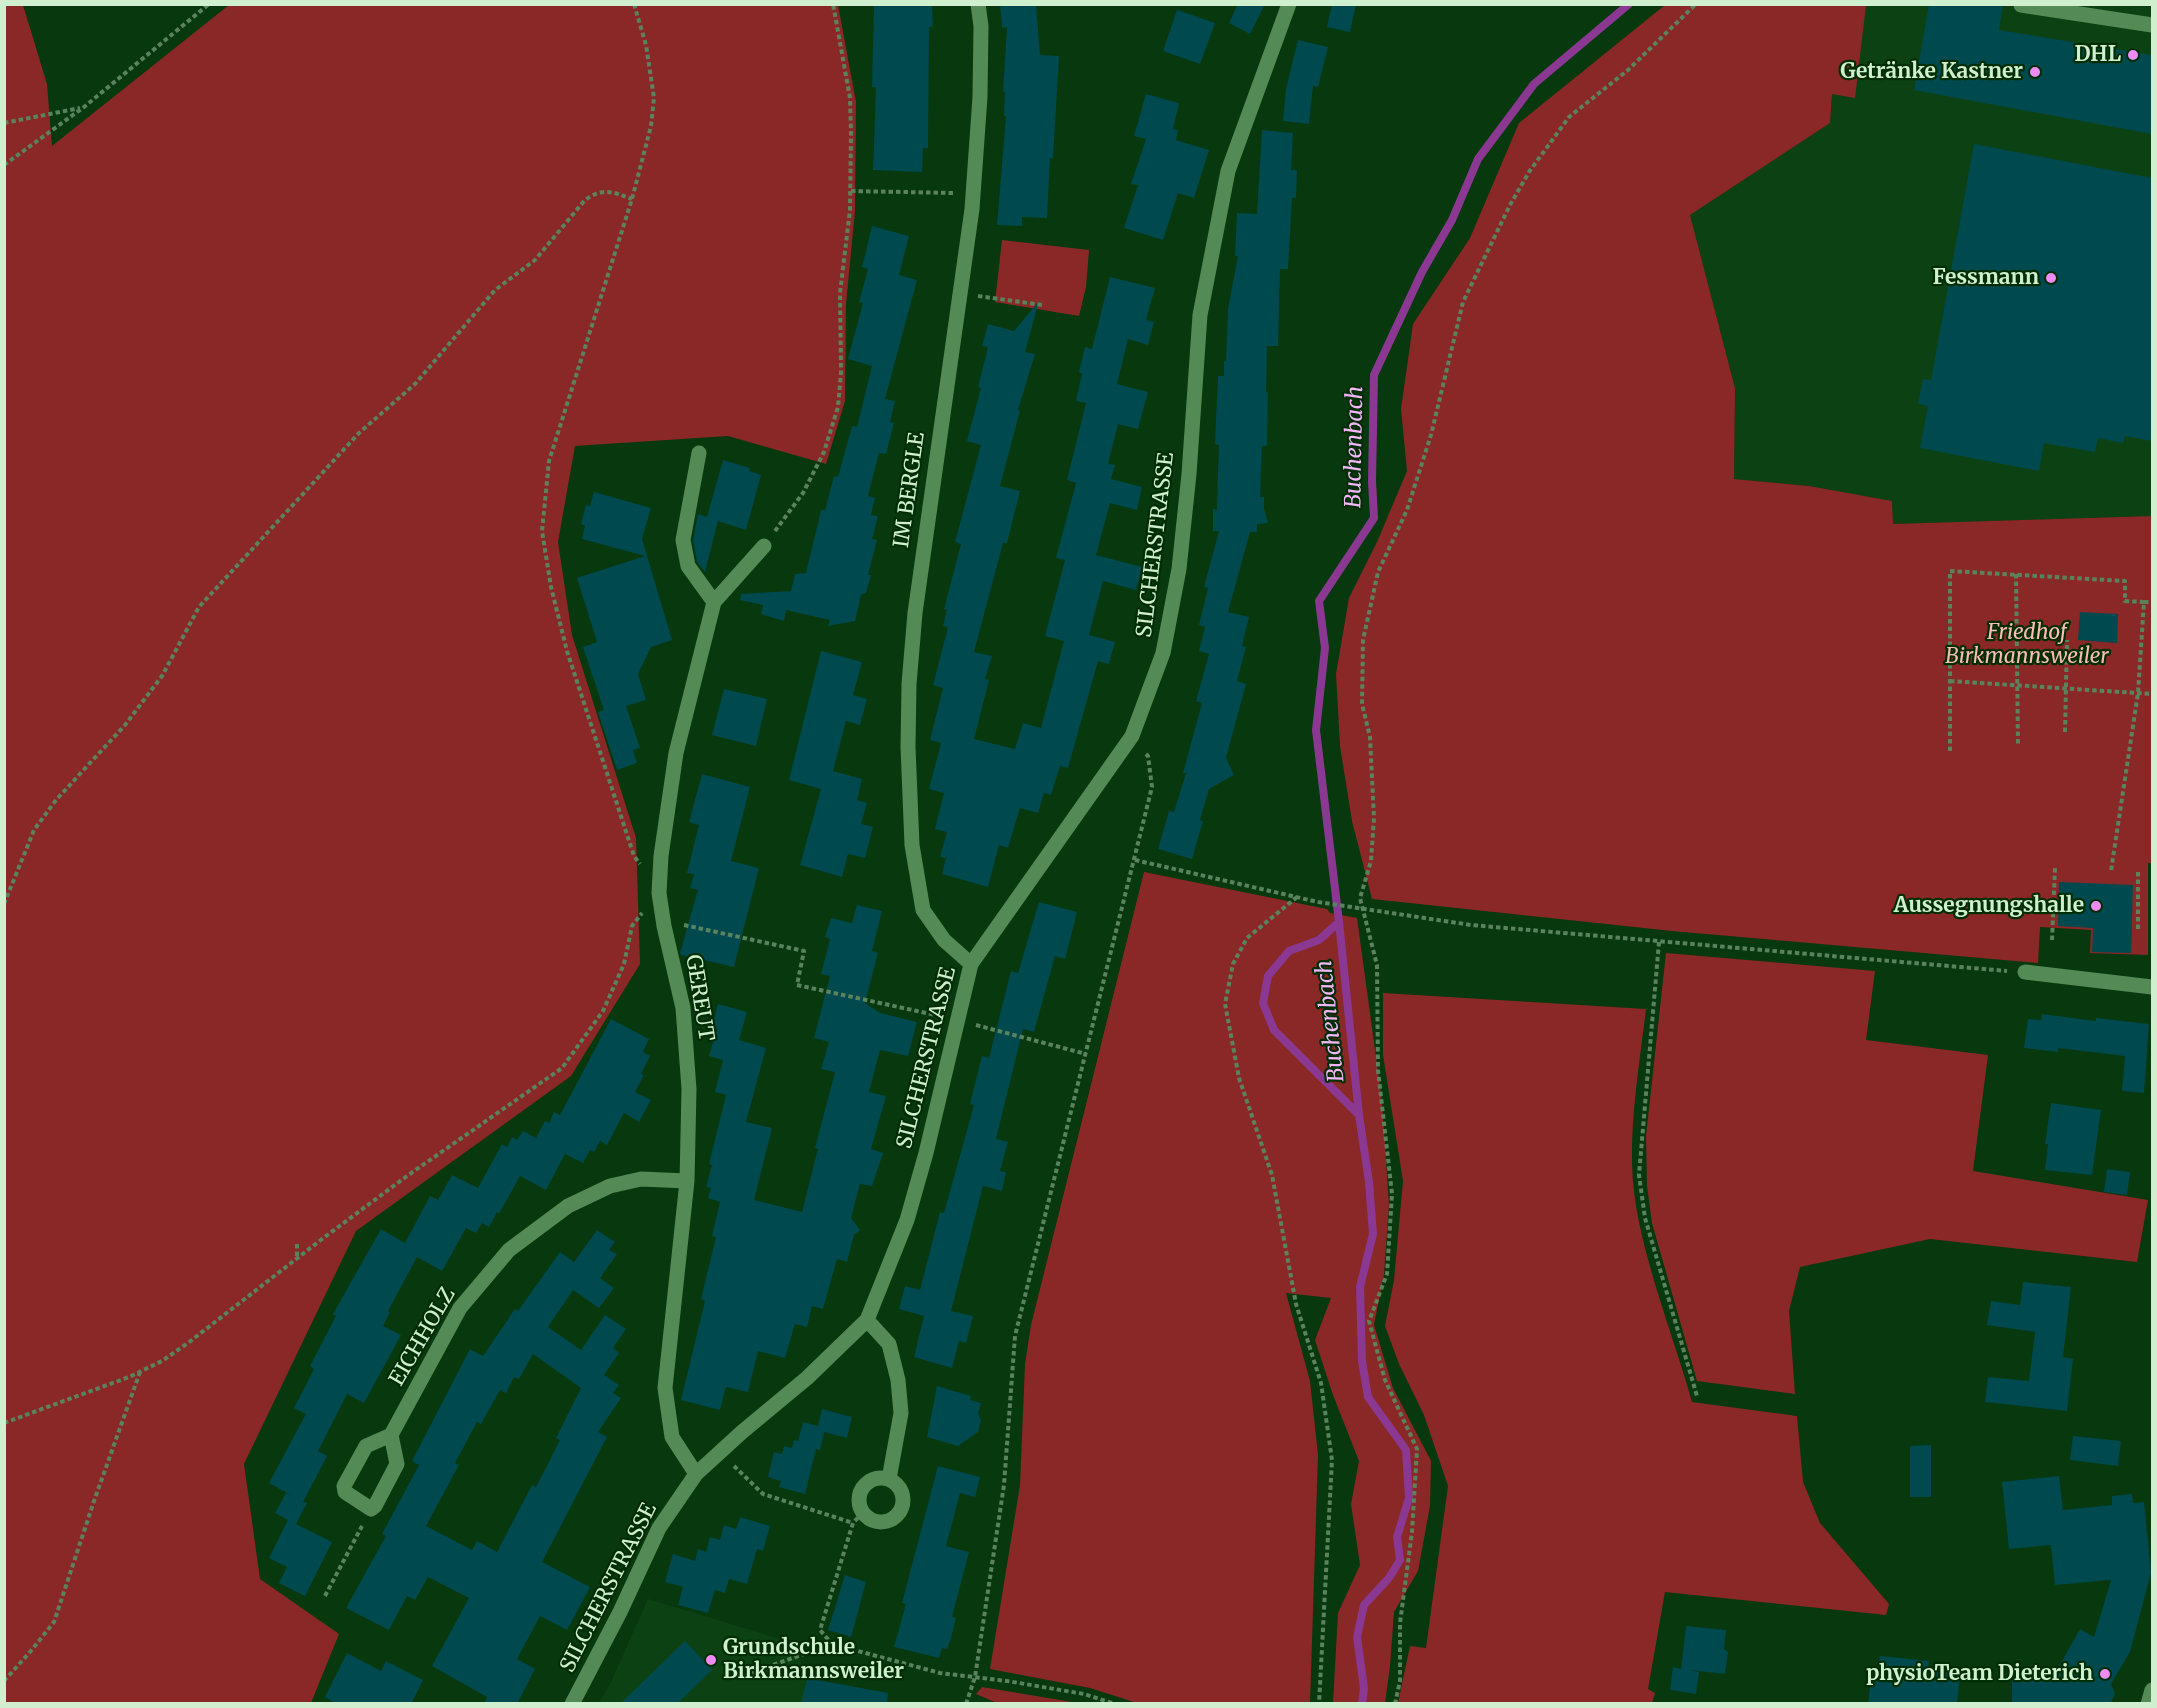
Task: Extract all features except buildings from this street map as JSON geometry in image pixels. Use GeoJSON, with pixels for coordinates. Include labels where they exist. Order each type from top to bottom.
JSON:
{"type":"FeatureCollection","features":[{"type":"Feature","properties":{"kind":"street","name":"IM BERGLE"},"geometry":{"type":"LineString","coordinates":[[971,964],[944,940],[923,910],[912,845],[908,747],[909,684],[915,613],[973,194],[980,98],[981,26],[978,4]]}},
{"type":"Feature","properties":{"kind":"street","name":"SILCHERSTRASSE"},"geometry":{"type":"LineString","coordinates":[[572,1704],[621,1612],[659,1528],[696,1474],[807,1378],[867,1320],[907,1220],[926,1153],[971,964],[1132,736],[1163,653],[1179,569],[1189,474],[1200,315],[1228,171],[1289,4]]}},
{"type":"Feature","properties":{"kind":"street"},"geometry":{"type":"LineString","coordinates":[[2021,5],[2152,25]]}},
{"type":"Feature","properties":{"kind":"street"},"geometry":{"type":"LineString","coordinates":[[699,453],[683,540],[688,566],[714,603]]}},
{"type":"Feature","properties":{"kind":"street","name":"GEREUT"},"geometry":{"type":"LineString","coordinates":[[696,1474],[672,1437],[665,1388],[687,1181],[689,1089],[683,1008],[663,921],[659,892],[661,856],[676,753],[714,603],[764,546]]}},
{"type":"Feature","properties":{"kind":"street"},"geometry":{"type":"LineString","coordinates":[[2025,972],[2152,987]]}},
{"type":"Feature","properties":{"kind":"street","name":"EICHHOLZ"},"geometry":{"type":"LineString","coordinates":[[391,1434],[460,1308],[509,1250],[568,1206],[610,1186],[641,1179],[687,1181]]}},
{"type":"Feature","properties":{"kind":"street"},"geometry":{"type":"LineString","coordinates":[[867,1320],[889,1344],[898,1380],[901,1413],[889,1479]]}},
{"type":"Feature","properties":{"kind":"street"},"geometry":{"type":"LineString","coordinates":[[391,1434],[397,1464],[375,1506],[371,1509],[345,1492],[344,1486],[366,1446],[391,1434]]}},
{"type":"Feature","properties":{"kind":"street"},"geometry":{"type":"LineString","coordinates":[[875,1478],[889,1479],[896,1483],[903,1496],[901,1511],[890,1521],[882,1523],[867,1518],[858,1518],[858,1499],[864,1486],[875,1478]]}},
{"type":"Feature","properties":{"kind":"street"},"geometry":{"type":"LineString","coordinates":[[2148,1704],[2152,1690]]}},
{"type":"Feature","properties":{"kind":"path"},"geometry":{"type":"LineString","coordinates":[[4,165],[84,107],[209,4]]}},
{"type":"Feature","properties":{"kind":"path"},"geometry":{"type":"LineString","coordinates":[[4,1423],[162,1361],[188,1344],[297,1258],[407,1176],[562,1068],[603,1011],[624,964],[632,926],[659,892],[634,856],[567,651],[551,586],[542,531],[549,461],[632,199],[651,126],[654,98],[646,45],[634,4]]}},
{"type":"Feature","properties":{"kind":"path"},"geometry":{"type":"LineString","coordinates":[[764,546],[803,493],[824,452],[838,406],[841,373],[840,293],[851,190],[850,98],[833,4]]}},
{"type":"Feature","properties":{"kind":"path"},"geometry":{"type":"LineString","coordinates":[[1395,1704],[1400,1681],[1400,1623],[1412,1532],[1417,1449],[1384,1380],[1369,1321],[1387,1274],[1392,1194],[1378,1070],[1377,965],[1360,898],[1371,861],[1374,818],[1370,737],[1362,704],[1363,640],[1378,572],[1407,510],[1431,435],[1463,302],[1524,180],[1569,117],[1628,70],[1696,4]]}},
{"type":"Feature","properties":{"kind":"path"},"geometry":{"type":"LineString","coordinates":[[4,123],[84,107]]}},
{"type":"Feature","properties":{"kind":"path"},"geometry":{"type":"LineString","coordinates":[[851,190],[973,194]]}},
{"type":"Feature","properties":{"kind":"path"},"geometry":{"type":"LineString","coordinates":[[4,904],[34,830],[125,725],[162,676],[199,607],[206,599],[359,433],[415,384],[495,290],[535,260],[585,200],[593,194],[610,191],[632,199]]}},
{"type":"Feature","properties":{"kind":"path"},"geometry":{"type":"LineString","coordinates":[[959,293],[1042,305]]}},
{"type":"Feature","properties":{"kind":"path"},"geometry":{"type":"LineString","coordinates":[[1950,752],[1950,571],[2125,581],[2125,601],[2152,602]]}},
{"type":"Feature","properties":{"kind":"path"},"geometry":{"type":"LineString","coordinates":[[2016,574],[2018,745]]}},
{"type":"Feature","properties":{"kind":"path"},"geometry":{"type":"LineString","coordinates":[[2111,872],[2139,693],[2144,602]]}},
{"type":"Feature","properties":{"kind":"path"},"geometry":{"type":"LineString","coordinates":[[2065,732],[2067,639]]}},
{"type":"Feature","properties":{"kind":"path"},"geometry":{"type":"LineString","coordinates":[[1950,681],[2152,694]]}},
{"type":"Feature","properties":{"kind":"path"},"geometry":{"type":"LineString","coordinates":[[966,1704],[975,1677],[1005,1485],[1015,1336],[1152,787],[1148,756],[1132,736]]}},
{"type":"Feature","properties":{"kind":"path"},"geometry":{"type":"LineString","coordinates":[[1135,861],[1318,902],[1472,925],[2025,972]]}},
{"type":"Feature","properties":{"kind":"path"},"geometry":{"type":"LineString","coordinates":[[2052,940],[2055,868]]}},
{"type":"Feature","properties":{"kind":"path"},"geometry":{"type":"LineString","coordinates":[[2138,872],[2138,929]]}},
{"type":"Feature","properties":{"kind":"path"},"geometry":{"type":"LineString","coordinates":[[1297,897],[1246,938],[1233,964],[1225,1004],[1239,1078],[1272,1175],[1296,1304],[1321,1383],[1332,1460],[1319,1704]]}},
{"type":"Feature","properties":{"kind":"path"},"geometry":{"type":"LineString","coordinates":[[663,921],[804,951],[797,985],[958,1020],[1086,1054]]}},
{"type":"Feature","properties":{"kind":"path"},"geometry":{"type":"LineString","coordinates":[[1659,942],[1639,1175],[1646,1218],[1696,1396]]}},
{"type":"Feature","properties":{"kind":"path"},"geometry":{"type":"LineString","coordinates":[[297,1244],[297,1258]]}},
{"type":"Feature","properties":{"kind":"path"},"geometry":{"type":"LineString","coordinates":[[4,1681],[54,1622],[94,1501],[141,1371]]}},
{"type":"Feature","properties":{"kind":"path"},"geometry":{"type":"LineString","coordinates":[[719,1452],[763,1494],[858,1518],[820,1630],[832,1644],[940,1673],[1084,1694],[1115,1704]]}},
{"type":"Feature","properties":{"kind":"path"},"geometry":{"type":"LineString","coordinates":[[325,1596],[371,1509]]}},
{"type":"Feature","properties":{"kind":"path"},"geometry":{"type":"LineString","coordinates":[[745,1675],[832,1644]]}},
{"type":"Feature","properties":{"kind":"path"},"geometry":{"type":"LineString","coordinates":[[244,1704],[251,1704]]}},
{"type":"Feature","properties":{"kind":"shaded area"},"geometry":{"type":"Polygon","coordinates":[[[1855,5],[2152,5],[2152,516],[1893,524],[1892,501],[1809,486],[1734,479],[1735,387],[1690,215],[1830,123],[1832,94],[1855,5]]]}},
{"type":"Feature","properties":{"kind":"shaded area","name":"Grundschule Birkmannsweiler"},"geometry":{"type":"Polygon","coordinates":[[[648,1599],[793,1643],[807,1678],[880,1692],[878,1704],[598,1704],[611,1682],[648,1599]]]}},
{"type":"Feature","properties":{"kind":"green space"},"geometry":{"type":"Polygon","coordinates":[[[5,4],[23,5],[47,84],[52,146],[229,5],[838,5],[856,102],[855,211],[846,304],[845,401],[826,464],[728,436],[575,446],[558,542],[572,635],[636,838],[640,964],[571,1076],[356,1231],[244,1464],[260,1579],[339,1634],[311,1703],[5,1703],[5,4]]]}},
{"type":"Feature","properties":{"kind":"green space","name":"Friedhof Birkmannsweiler"},"geometry":{"type":"Polygon","coordinates":[[[1665,5],[1866,5],[1855,98],[1832,94],[1830,123],[1690,215],[1735,388],[1734,479],[1809,486],[1892,501],[1893,524],[2152,516],[2152,863],[2148,863],[2148,955],[2090,953],[2091,930],[2040,927],[2038,963],[1672,931],[1372,899],[1352,821],[1340,746],[1336,674],[1349,598],[1377,542],[1407,471],[1401,409],[1413,324],[1470,238],[1519,123],[1665,5]]]}},
{"type":"Feature","properties":{"kind":"green space"},"geometry":{"type":"Polygon","coordinates":[[[1002,240],[1089,250],[1086,287],[1079,316],[995,302],[1002,240]]]}},
{"type":"Feature","properties":{"kind":"green space"},"geometry":{"type":"Polygon","coordinates":[[[1144,872],[1327,909],[1330,913],[1357,918],[1382,1101],[1389,1205],[1384,1274],[1374,1325],[1393,1388],[1431,1461],[1430,1506],[1418,1571],[1394,1612],[1385,1703],[1333,1703],[1338,1613],[1360,1565],[1351,1504],[1359,1461],[1333,1395],[1315,1340],[1331,1298],[1286,1293],[1310,1381],[1318,1455],[1310,1703],[1137,1703],[1090,1688],[990,1669],[1020,1485],[1025,1364],[1031,1325],[1144,872]]]}},
{"type":"Feature","properties":{"kind":"green space"},"geometry":{"type":"Polygon","coordinates":[[[1666,953],[1875,971],[1866,1040],[1988,1055],[1973,1171],[2148,1200],[2137,1262],[1930,1239],[1800,1267],[1789,1311],[1795,1394],[1697,1381],[1652,1223],[1647,1186],[1646,1136],[1666,953]]]}},
{"type":"Feature","properties":{"kind":"green space"},"geometry":{"type":"Polygon","coordinates":[[[1383,993],[1646,1009],[1633,1125],[1634,1192],[1646,1252],[1692,1402],[1797,1416],[1803,1482],[1820,1523],[1889,1604],[1886,1615],[1665,1592],[1648,1689],[1655,1693],[1652,1703],[1398,1703],[1410,1646],[1426,1648],[1448,1486],[1424,1415],[1399,1364],[1385,1326],[1394,1280],[1403,1181],[1383,1055],[1383,993]]]}},
{"type":"Feature","properties":{"kind":"green space"},"geometry":{"type":"Polygon","coordinates":[[[982,1687],[1078,1703],[997,1703],[976,1694],[982,1687]]]}},
{"type":"Feature","properties":{"kind":"waterway","name":"Buchenbach"},"geometry":{"type":"LineString","coordinates":[[1362,1704],[1364,1688],[1357,1637],[1364,1605],[1389,1578],[1400,1560],[1397,1537],[1409,1498],[1406,1450],[1368,1397],[1362,1361],[1360,1287],[1373,1234],[1369,1182],[1359,1115],[1316,730],[1325,648],[1319,601],[1374,518],[1372,481],[1374,375],[1422,272],[1452,220],[1478,159],[1534,84],[1629,4]]}},
{"type":"Feature","properties":{"kind":"waterway","name":"Buchenbach"},"geometry":{"type":"LineString","coordinates":[[1339,922],[1319,940],[1289,951],[1268,976],[1263,1003],[1274,1030],[1359,1115]]}},
{"type":"Feature","properties":{"kind":"place","name":"DHL"},"geometry":{"type":"Point","coordinates":[2133,55]}},
{"type":"Feature","properties":{"kind":"place","name":"Getränke Kastner"},"geometry":{"type":"Point","coordinates":[2035,72]}},
{"type":"Feature","properties":{"kind":"place","name":"Fessmann"},"geometry":{"type":"Point","coordinates":[2051,278]}},
{"type":"Feature","properties":{"kind":"place","name":"Aussegnungshalle"},"geometry":{"type":"Point","coordinates":[2096,906]}},
{"type":"Feature","properties":{"kind":"place","name":"Grundschule Birkmannsweiler"},"geometry":{"type":"Point","coordinates":[711,1660]}},
{"type":"Feature","properties":{"kind":"place","name":"physioTeam Dieterich"},"geometry":{"type":"Point","coordinates":[2105,1674]}}]}
